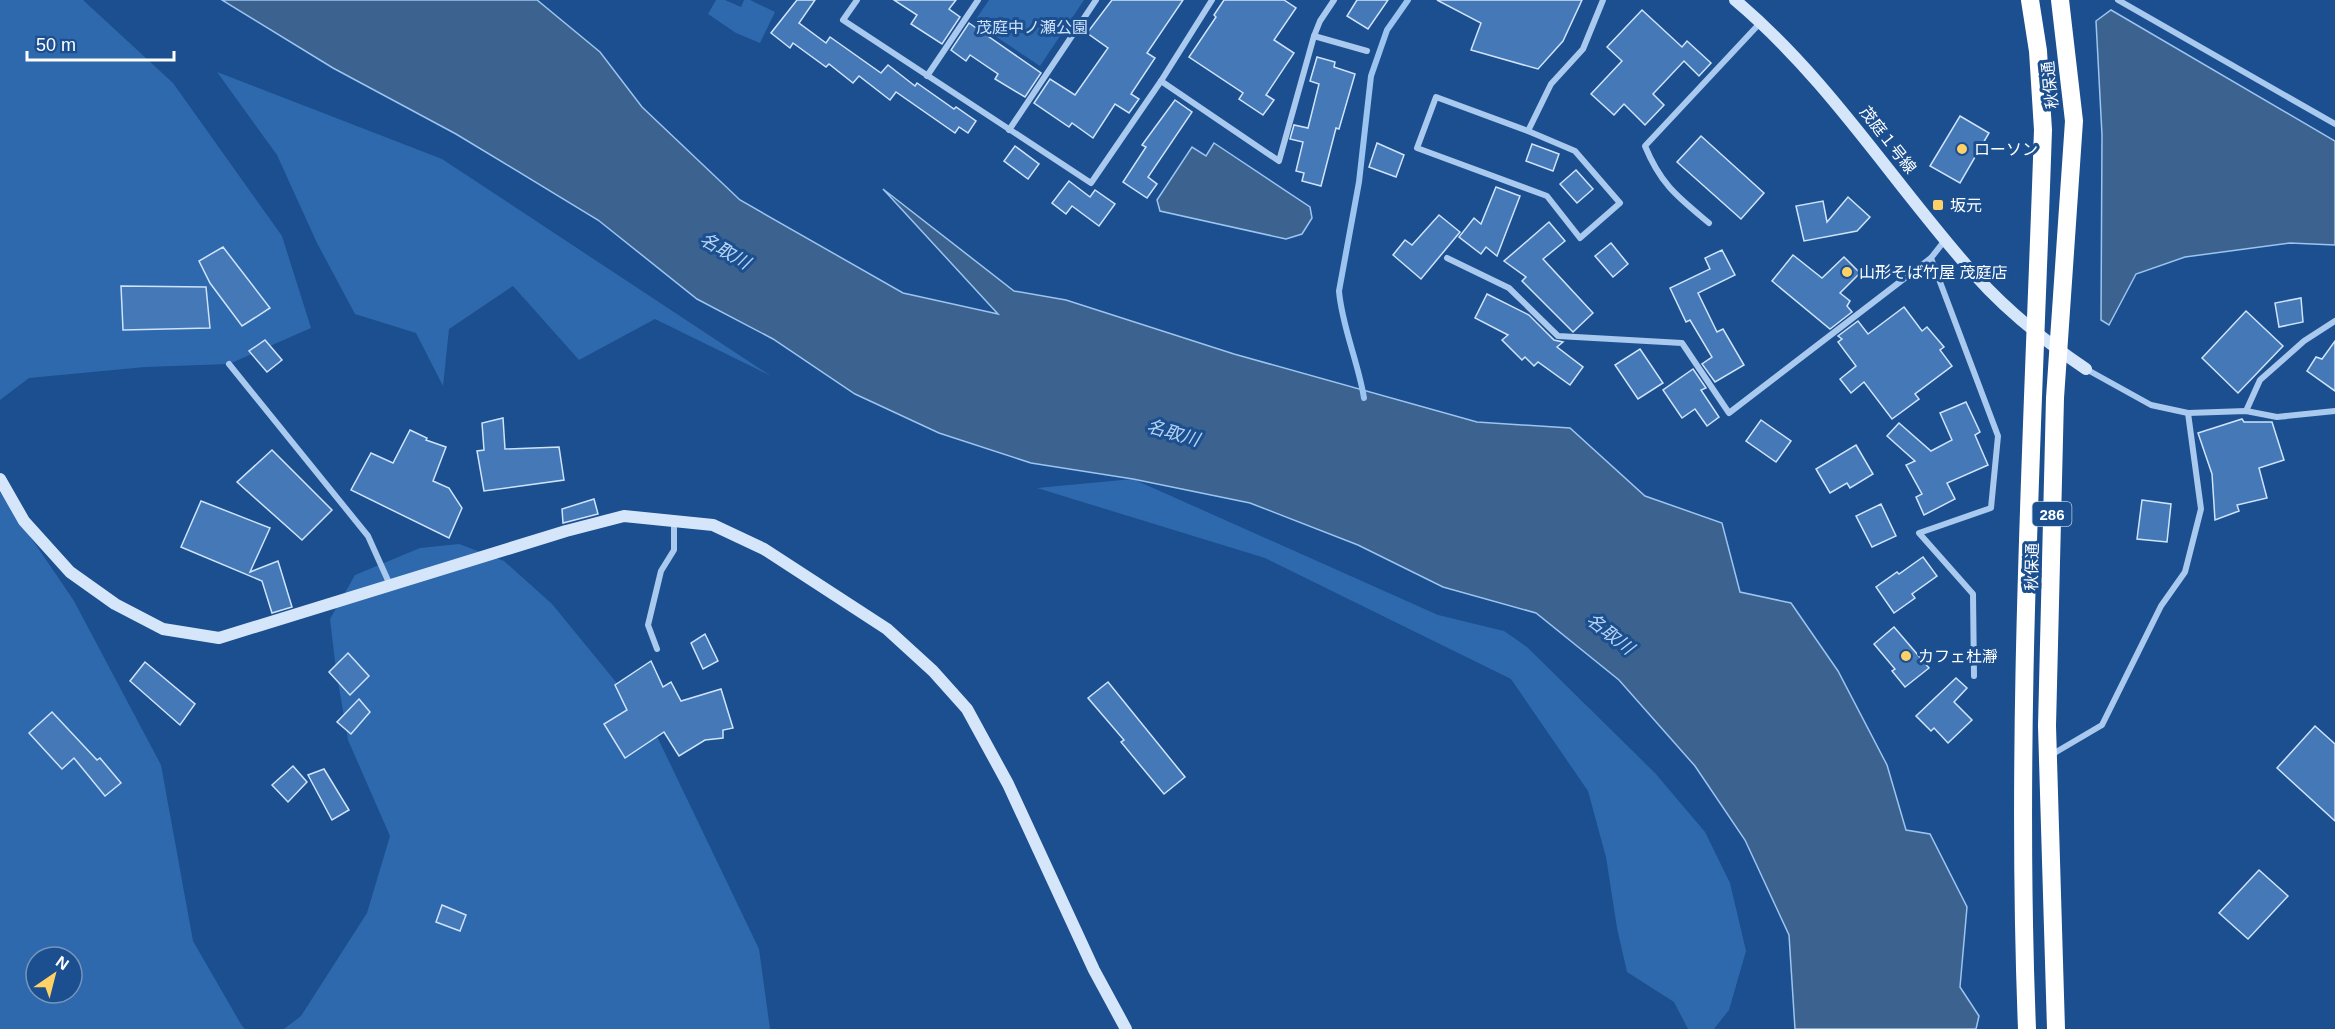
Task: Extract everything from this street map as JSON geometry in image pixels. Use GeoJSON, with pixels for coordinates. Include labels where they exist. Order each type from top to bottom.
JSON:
{"type":"FeatureCollection","features":[{"type":"Feature","properties":{"kind":"highway","name":"秋保通"},"geometry":{"type":"LineString","coordinates":[[2027,1029],[2023,917],[2023,742],[2043,130],[2038,51],[2030,0]]}},
{"type":"Feature","properties":{"kind":"highway","name":"秋保通"},"geometry":{"type":"LineString","coordinates":[[2056,1029],[2048,756],[2054,410],[2074,121],[2060,0]]}},
{"type":"Feature","properties":{"kind":"street"},"geometry":{"type":"LineString","coordinates":[[856,0],[843,20],[1091,183],[1161,81],[1212,0]]}},
{"type":"Feature","properties":{"kind":"street"},"geometry":{"type":"LineString","coordinates":[[927,76],[978,0]]}},
{"type":"Feature","properties":{"kind":"street"},"geometry":{"type":"LineString","coordinates":[[1009,130],[1096,0]]}},
{"type":"Feature","properties":{"kind":"street"},"geometry":{"type":"LineString","coordinates":[[1161,81],[1279,161],[1314,36],[1320,21],[1334,0]]}},
{"type":"Feature","properties":{"kind":"street"},"geometry":{"type":"LineString","coordinates":[[1528,130],[1551,84],[1583,49],[1603,0]]}},
{"type":"Feature","properties":{"kind":"street","name":"茂庭１号線"},"geometry":{"type":"LineString","coordinates":[[1735,0],[1761,22],[1842,108],[1976,276],[2008,308],[2058,350],[2086,369]]}},
{"type":"Feature","properties":{"kind":"street"},"geometry":{"type":"LineString","coordinates":[[2118,0],[2335,124]]}},
{"type":"Feature","properties":{"kind":"street"},"geometry":{"type":"LineString","coordinates":[[1709,223],[1678,197],[1655,171],[1645,146],[1761,22]]}},
{"type":"Feature","properties":{"kind":"street"},"geometry":{"type":"LineString","coordinates":[[1314,36],[1367,51]]}},
{"type":"Feature","properties":{"kind":"street"},"geometry":{"type":"LineString","coordinates":[[1436,97],[1528,130],[1575,151],[1620,203],[1580,238],[1547,196],[1417,148],[1436,97]]}},
{"type":"Feature","properties":{"kind":"street"},"geometry":{"type":"LineString","coordinates":[[1447,258],[1509,288],[1558,336],[1682,343],[1729,413],[1931,258],[1946,240]]}},
{"type":"Feature","properties":{"kind":"street"},"geometry":{"type":"LineString","coordinates":[[1931,258],[1998,436],[1991,508],[1919,533],[1973,594],[1974,676]]}},
{"type":"Feature","properties":{"kind":"street"},"geometry":{"type":"LineString","coordinates":[[2246,411],[2260,380],[2304,341],[2335,321]]}},
{"type":"Feature","properties":{"kind":"street"},"geometry":{"type":"LineString","coordinates":[[229,364],[368,536],[390,586]]}},
{"type":"Feature","properties":{"kind":"street"},"geometry":{"type":"LineString","coordinates":[[2086,369],[2151,405],[2188,413],[2246,411],[2277,417],[2335,411]]}},
{"type":"Feature","properties":{"kind":"street"},"geometry":{"type":"LineString","coordinates":[[2048,756],[2102,725],[2161,606],[2185,572],[2201,509],[2188,413]]}},
{"type":"Feature","properties":{"kind":"street"},"geometry":{"type":"LineString","coordinates":[[0,479],[24,521],[70,572],[116,604],[163,629],[219,638],[566,531],[624,516],[713,525],[764,549],[887,629],[933,671],[967,709],[1008,784],[1094,970],[1126,1029]]}},
{"type":"Feature","properties":{"kind":"street"},"geometry":{"type":"LineString","coordinates":[[657,649],[648,625],[662,571],[674,550],[674,520]]}},
{"type":"Feature","properties":{"kind":"green space"},"geometry":{"type":"Polygon","coordinates":[[[0,0],[83,0],[173,83],[282,236],[311,328],[229,364],[145,367],[29,378],[0,400],[0,0]]]}},
{"type":"Feature","properties":{"kind":"green space"},"geometry":{"type":"Polygon","coordinates":[[[716,0],[725,0],[741,7],[744,0],[750,0],[775,12],[760,43],[736,33],[708,14],[716,0]]]}},
{"type":"Feature","properties":{"kind":"green space","name":"茂庭中ノ瀬公園"},"geometry":{"type":"Polygon","coordinates":[[[989,0],[1084,0],[1040,66],[974,22],[989,0]]]}},
{"type":"Feature","properties":{"kind":"green space"},"geometry":{"type":"Polygon","coordinates":[[[217,72],[442,159],[771,376],[655,319],[579,360],[513,286],[449,329],[443,386],[416,333],[355,314],[317,243],[277,155],[217,72]]]}},
{"type":"Feature","properties":{"kind":"green space"},"geometry":{"type":"Polygon","coordinates":[[[1133,479],[1438,615],[1504,631],[1527,647],[1655,773],[1705,832],[1730,883],[1746,951],[1729,1010],[1714,1029],[1688,1029],[1674,1002],[1627,972],[1617,928],[1606,857],[1588,791],[1511,679],[1265,558],[1037,488],[1133,479]]]}},
{"type":"Feature","properties":{"kind":"green space"},"geometry":{"type":"Polygon","coordinates":[[[0,492],[74,601],[161,765],[193,941],[245,1029],[0,1029],[0,492]]]}},
{"type":"Feature","properties":{"kind":"green space"},"geometry":{"type":"Polygon","coordinates":[[[459,544],[504,561],[552,604],[652,726],[759,949],[770,1029],[284,1029],[301,1016],[367,913],[390,836],[348,740],[330,619],[355,575],[420,548],[459,544]]]}},
{"type":"Feature","properties":{"kind":"water","name":"名取川"},"geometry":{"type":"Polygon","coordinates":[[[222,0],[537,0],[600,52],[642,107],[740,200],[903,293],[998,314],[883,189],[1014,291],[1066,300],[1234,354],[1477,422],[1570,428],[1645,496],[1722,523],[1740,592],[1791,603],[1838,671],[1887,765],[1906,830],[1930,834],[1967,907],[1960,987],[1979,1016],[1976,1029],[1795,1029],[1789,935],[1745,840],[1695,766],[1619,680],[1536,613],[1443,587],[1358,545],[1250,503],[1133,479],[1031,463],[939,433],[855,394],[773,339],[697,299],[598,220],[456,134],[333,68],[222,0]]]}},
{"type":"Feature","properties":{"kind":"water"},"geometry":{"type":"Polygon","coordinates":[[[2111,10],[2335,141],[2335,245],[2290,243],[2185,257],[2136,274],[2109,325],[2101,320],[2102,135],[2096,21],[2111,10]]]}},
{"type":"Feature","properties":{"kind":"water"},"geometry":{"type":"Polygon","coordinates":[[[1214,143],[1310,207],[1312,218],[1302,234],[1286,239],[1160,211],[1157,200],[1192,147],[1206,156],[1214,143]]]}},
{"type":"Feature","properties":{"kind":"building"},"geometry":{"type":"Polygon","coordinates":[[[797,0],[815,0],[799,23],[826,43],[830,37],[881,73],[888,65],[915,86],[917,83],[954,109],[956,107],[976,121],[968,133],[959,127],[955,133],[896,92],[890,100],[859,76],[853,83],[829,64],[826,67],[793,43],[790,48],[771,33],[797,0]]]}},
{"type":"Feature","properties":{"kind":"building"},"geometry":{"type":"Polygon","coordinates":[[[894,0],[956,0],[949,9],[960,17],[942,44],[911,24],[917,15],[894,0]]]}},
{"type":"Feature","properties":{"kind":"building"},"geometry":{"type":"Polygon","coordinates":[[[1112,0],[1183,0],[1147,53],[1155,58],[1131,94],[1139,99],[1129,113],[1115,104],[1093,138],[1072,123],[1069,127],[1034,103],[1050,79],[1075,95],[1108,48],[1087,33],[1112,0]]]}},
{"type":"Feature","properties":{"kind":"building"},"geometry":{"type":"Polygon","coordinates":[[[1224,0],[1284,0],[1296,8],[1274,40],[1294,53],[1266,95],[1274,100],[1263,115],[1239,99],[1243,93],[1189,57],[1216,17],[1214,15],[1224,0]]]}},
{"type":"Feature","properties":{"kind":"building"},"geometry":{"type":"Polygon","coordinates":[[[1357,0],[1388,0],[1368,29],[1347,16],[1357,0]]]}},
{"type":"Feature","properties":{"kind":"building"},"geometry":{"type":"Polygon","coordinates":[[[1437,0],[1582,0],[1563,41],[1538,69],[1471,50],[1481,23],[1437,0]]]}},
{"type":"Feature","properties":{"kind":"building"},"geometry":{"type":"Polygon","coordinates":[[[1642,10],[1682,47],[1687,41],[1711,63],[1699,76],[1684,61],[1653,94],[1664,105],[1645,125],[1624,104],[1614,115],[1591,94],[1622,61],[1607,47],[1642,10]]]}},
{"type":"Feature","properties":{"kind":"building"},"geometry":{"type":"Polygon","coordinates":[[[969,23],[1041,73],[1025,97],[995,79],[998,74],[970,55],[966,61],[951,50],[969,23]]]}},
{"type":"Feature","properties":{"kind":"building"},"geometry":{"type":"Polygon","coordinates":[[[1317,57],[1335,62],[1334,67],[1355,74],[1339,129],[1336,128],[1321,186],[1302,181],[1304,173],[1296,171],[1303,142],[1290,139],[1294,125],[1308,128],[1319,84],[1310,81],[1317,57]]]}},
{"type":"Feature","properties":{"kind":"building"},"geometry":{"type":"Polygon","coordinates":[[[1175,100],[1192,112],[1148,177],[1157,184],[1147,198],[1123,182],[1146,147],[1142,145],[1175,100]]]}},
{"type":"Feature","properties":{"kind":"building"},"geometry":{"type":"Polygon","coordinates":[[[1960,116],[1989,133],[1960,183],[1930,166],[1960,116]]]}},
{"type":"Feature","properties":{"kind":"building"},"geometry":{"type":"Polygon","coordinates":[[[1701,136],[1764,193],[1741,219],[1677,162],[1701,136]]]}},
{"type":"Feature","properties":{"kind":"building"},"geometry":{"type":"Polygon","coordinates":[[[1377,143],[1404,155],[1396,177],[1369,167],[1377,143]]]}},
{"type":"Feature","properties":{"kind":"building"},"geometry":{"type":"Polygon","coordinates":[[[1532,144],[1559,154],[1553,171],[1526,161],[1532,144]]]}},
{"type":"Feature","properties":{"kind":"building"},"geometry":{"type":"Polygon","coordinates":[[[1015,146],[1039,164],[1028,179],[1004,161],[1015,146]]]}},
{"type":"Feature","properties":{"kind":"building"},"geometry":{"type":"Polygon","coordinates":[[[1576,170],[1593,189],[1577,203],[1560,184],[1576,170]]]}},
{"type":"Feature","properties":{"kind":"building"},"geometry":{"type":"Polygon","coordinates":[[[1069,181],[1090,197],[1095,190],[1115,204],[1099,226],[1072,206],[1066,214],[1052,203],[1069,181]]]}},
{"type":"Feature","properties":{"kind":"building"},"geometry":{"type":"Polygon","coordinates":[[[1496,187],[1520,196],[1497,256],[1486,247],[1481,254],[1459,237],[1474,218],[1481,224],[1496,187]]]}},
{"type":"Feature","properties":{"kind":"building"},"geometry":{"type":"Polygon","coordinates":[[[1848,197],[1870,217],[1857,231],[1804,241],[1796,206],[1823,201],[1827,222],[1848,197]]]}},
{"type":"Feature","properties":{"kind":"building"},"geometry":{"type":"Polygon","coordinates":[[[1439,215],[1460,232],[1421,279],[1393,255],[1405,240],[1412,245],[1439,215]]]}},
{"type":"Feature","properties":{"kind":"building"},"geometry":{"type":"Polygon","coordinates":[[[1549,222],[1565,241],[1543,259],[1593,313],[1573,332],[1522,281],[1526,277],[1504,261],[1549,222]]]}},
{"type":"Feature","properties":{"kind":"building"},"geometry":{"type":"Polygon","coordinates":[[[1611,243],[1628,264],[1613,277],[1595,256],[1611,243]]]}},
{"type":"Feature","properties":{"kind":"building"},"geometry":{"type":"Polygon","coordinates":[[[223,247],[270,308],[242,326],[210,283],[199,261],[223,247]]]}},
{"type":"Feature","properties":{"kind":"building"},"geometry":{"type":"Polygon","coordinates":[[[1722,250],[1735,275],[1698,293],[1717,332],[1723,329],[1744,365],[1715,382],[1702,364],[1712,357],[1690,320],[1686,322],[1670,288],[1710,269],[1705,258],[1722,250]]]}},
{"type":"Feature","properties":{"kind":"building"},"geometry":{"type":"Polygon","coordinates":[[[1793,255],[1822,278],[1844,257],[1860,273],[1840,293],[1850,301],[1847,306],[1852,312],[1830,329],[1772,281],[1793,255]]]}},
{"type":"Feature","properties":{"kind":"building"},"geometry":{"type":"Polygon","coordinates":[[[121,286],[206,287],[210,328],[123,330],[121,286]]]}},
{"type":"Feature","properties":{"kind":"building"},"geometry":{"type":"Polygon","coordinates":[[[1487,294],[1529,315],[1554,340],[1563,342],[1557,347],[1583,367],[1570,385],[1538,362],[1534,366],[1525,357],[1522,360],[1502,340],[1508,335],[1475,318],[1487,294]]]}},
{"type":"Feature","properties":{"kind":"building"},"geometry":{"type":"Polygon","coordinates":[[[2301,298],[2303,322],[2279,327],[2275,303],[2301,298]]]}},
{"type":"Feature","properties":{"kind":"building"},"geometry":{"type":"Polygon","coordinates":[[[1904,307],[1922,331],[1927,327],[1944,347],[1940,350],[1952,366],[1915,394],[1919,399],[1892,419],[1864,382],[1851,393],[1840,379],[1856,366],[1838,342],[1842,339],[1838,336],[1858,321],[1868,334],[1904,307]]]}},
{"type":"Feature","properties":{"kind":"building"},"geometry":{"type":"Polygon","coordinates":[[[2246,311],[2283,346],[2238,393],[2202,358],[2246,311]]]}},
{"type":"Feature","properties":{"kind":"building"},"geometry":{"type":"Polygon","coordinates":[[[265,340],[282,360],[267,372],[249,351],[265,340]]]}},
{"type":"Feature","properties":{"kind":"building"},"geometry":{"type":"Polygon","coordinates":[[[2335,341],[2335,391],[2307,371],[2316,357],[2322,359],[2335,341]]]}},
{"type":"Feature","properties":{"kind":"building"},"geometry":{"type":"Polygon","coordinates":[[[1640,349],[1663,383],[1638,399],[1615,365],[1640,349]]]}},
{"type":"Feature","properties":{"kind":"building"},"geometry":{"type":"Polygon","coordinates":[[[1693,369],[1706,388],[1701,390],[1719,417],[1707,426],[1695,409],[1682,418],[1663,390],[1693,369]]]}},
{"type":"Feature","properties":{"kind":"building"},"geometry":{"type":"Polygon","coordinates":[[[1966,402],[1980,432],[1975,435],[1988,465],[1947,483],[1955,499],[1924,515],[1916,497],[1922,494],[1906,465],[1915,461],[1887,436],[1899,423],[1931,451],[1952,440],[1940,413],[1966,402]]]}},
{"type":"Feature","properties":{"kind":"building"},"geometry":{"type":"Polygon","coordinates":[[[503,418],[505,449],[559,447],[564,480],[484,491],[477,451],[484,450],[482,423],[503,418]]]}},
{"type":"Feature","properties":{"kind":"building"},"geometry":{"type":"Polygon","coordinates":[[[2242,419],[2244,422],[2272,422],[2284,460],[2259,468],[2267,498],[2237,505],[2239,511],[2215,520],[2212,474],[2198,433],[2242,419]]]}},
{"type":"Feature","properties":{"kind":"building"},"geometry":{"type":"Polygon","coordinates":[[[1761,420],[1791,441],[1776,462],[1746,441],[1761,420]]]}},
{"type":"Feature","properties":{"kind":"building"},"geometry":{"type":"Polygon","coordinates":[[[410,430],[427,438],[426,440],[446,447],[433,481],[449,488],[462,508],[449,538],[351,490],[371,453],[393,463],[410,430]]]}},
{"type":"Feature","properties":{"kind":"building"},"geometry":{"type":"Polygon","coordinates":[[[1856,445],[1873,474],[1850,488],[1847,483],[1830,493],[1816,469],[1856,445]]]}},
{"type":"Feature","properties":{"kind":"building"},"geometry":{"type":"Polygon","coordinates":[[[272,450],[332,510],[302,540],[237,482],[272,450]]]}},
{"type":"Feature","properties":{"kind":"building"},"geometry":{"type":"Polygon","coordinates":[[[594,499],[598,514],[563,523],[562,509],[594,499]]]}},
{"type":"Feature","properties":{"kind":"building"},"geometry":{"type":"Polygon","coordinates":[[[2142,500],[2171,504],[2167,542],[2137,539],[2142,500]]]}},
{"type":"Feature","properties":{"kind":"building"},"geometry":{"type":"Polygon","coordinates":[[[201,501],[270,528],[250,572],[278,561],[292,607],[272,613],[262,581],[181,547],[201,501]]]}},
{"type":"Feature","properties":{"kind":"building"},"geometry":{"type":"Polygon","coordinates":[[[1881,504],[1896,536],[1872,547],[1856,516],[1881,504]]]}},
{"type":"Feature","properties":{"kind":"building"},"geometry":{"type":"Polygon","coordinates":[[[1923,557],[1937,576],[1912,594],[1915,598],[1894,613],[1876,587],[1923,557]]]}},
{"type":"Feature","properties":{"kind":"building"},"geometry":{"type":"Polygon","coordinates":[[[1894,627],[1929,668],[1905,687],[1892,671],[1895,669],[1874,644],[1894,627]]]}},
{"type":"Feature","properties":{"kind":"building"},"geometry":{"type":"Polygon","coordinates":[[[705,634],[718,661],[703,669],[691,643],[705,634]]]}},
{"type":"Feature","properties":{"kind":"building"},"geometry":{"type":"Polygon","coordinates":[[[348,653],[369,676],[350,695],[329,672],[348,653]]]}},
{"type":"Feature","properties":{"kind":"building"},"geometry":{"type":"Polygon","coordinates":[[[651,661],[663,687],[671,682],[681,701],[721,689],[733,728],[723,730],[723,738],[705,740],[679,756],[664,732],[625,758],[604,724],[627,710],[615,685],[651,661]]]}},
{"type":"Feature","properties":{"kind":"building"},"geometry":{"type":"Polygon","coordinates":[[[145,662],[195,704],[180,725],[130,681],[145,662]]]}},
{"type":"Feature","properties":{"kind":"building"},"geometry":{"type":"Polygon","coordinates":[[[1956,678],[1967,688],[1954,702],[1972,720],[1948,743],[1934,728],[1931,731],[1916,716],[1956,678]]]}},
{"type":"Feature","properties":{"kind":"building"},"geometry":{"type":"Polygon","coordinates":[[[1108,682],[1185,777],[1164,794],[1121,742],[1124,740],[1088,698],[1108,682]]]}},
{"type":"Feature","properties":{"kind":"building"},"geometry":{"type":"Polygon","coordinates":[[[359,699],[370,712],[351,734],[337,722],[359,699]]]}},
{"type":"Feature","properties":{"kind":"building"},"geometry":{"type":"Polygon","coordinates":[[[52,712],[97,760],[100,758],[121,783],[105,796],[74,758],[62,769],[29,733],[52,712]]]}},
{"type":"Feature","properties":{"kind":"building"},"geometry":{"type":"Polygon","coordinates":[[[2315,726],[2335,744],[2335,821],[2277,768],[2315,726]]]}},
{"type":"Feature","properties":{"kind":"building"},"geometry":{"type":"Polygon","coordinates":[[[293,766],[307,782],[288,802],[272,785],[293,766]]]}},
{"type":"Feature","properties":{"kind":"building"},"geometry":{"type":"Polygon","coordinates":[[[324,769],[349,810],[332,820],[308,775],[324,769]]]}},
{"type":"Feature","properties":{"kind":"building"},"geometry":{"type":"Polygon","coordinates":[[[2259,870],[2288,896],[2248,939],[2219,913],[2259,870]]]}},
{"type":"Feature","properties":{"kind":"building"},"geometry":{"type":"Polygon","coordinates":[[[442,905],[466,915],[460,931],[436,922],[442,905]]]}},
{"type":"Feature","properties":{"kind":"waterway"},"geometry":{"type":"LineString","coordinates":[[1364,398],[1343,318],[1339,291],[1359,182],[1371,76],[1387,30],[1408,0]]}},
{"type":"Feature","properties":{"kind":"place","name":"ローソン"},"geometry":{"type":"Point","coordinates":[1962,149]}},
{"type":"Feature","properties":{"kind":"place","name":"坂元"},"geometry":{"type":"Point","coordinates":[1938,205]}},
{"type":"Feature","properties":{"kind":"place","name":"山形そば竹屋 茂庭店"},"geometry":{"type":"Point","coordinates":[1847,272]}},
{"type":"Feature","properties":{"kind":"place","name":"カフェ杜瀞"},"geometry":{"type":"Point","coordinates":[1906,656]}}]}
